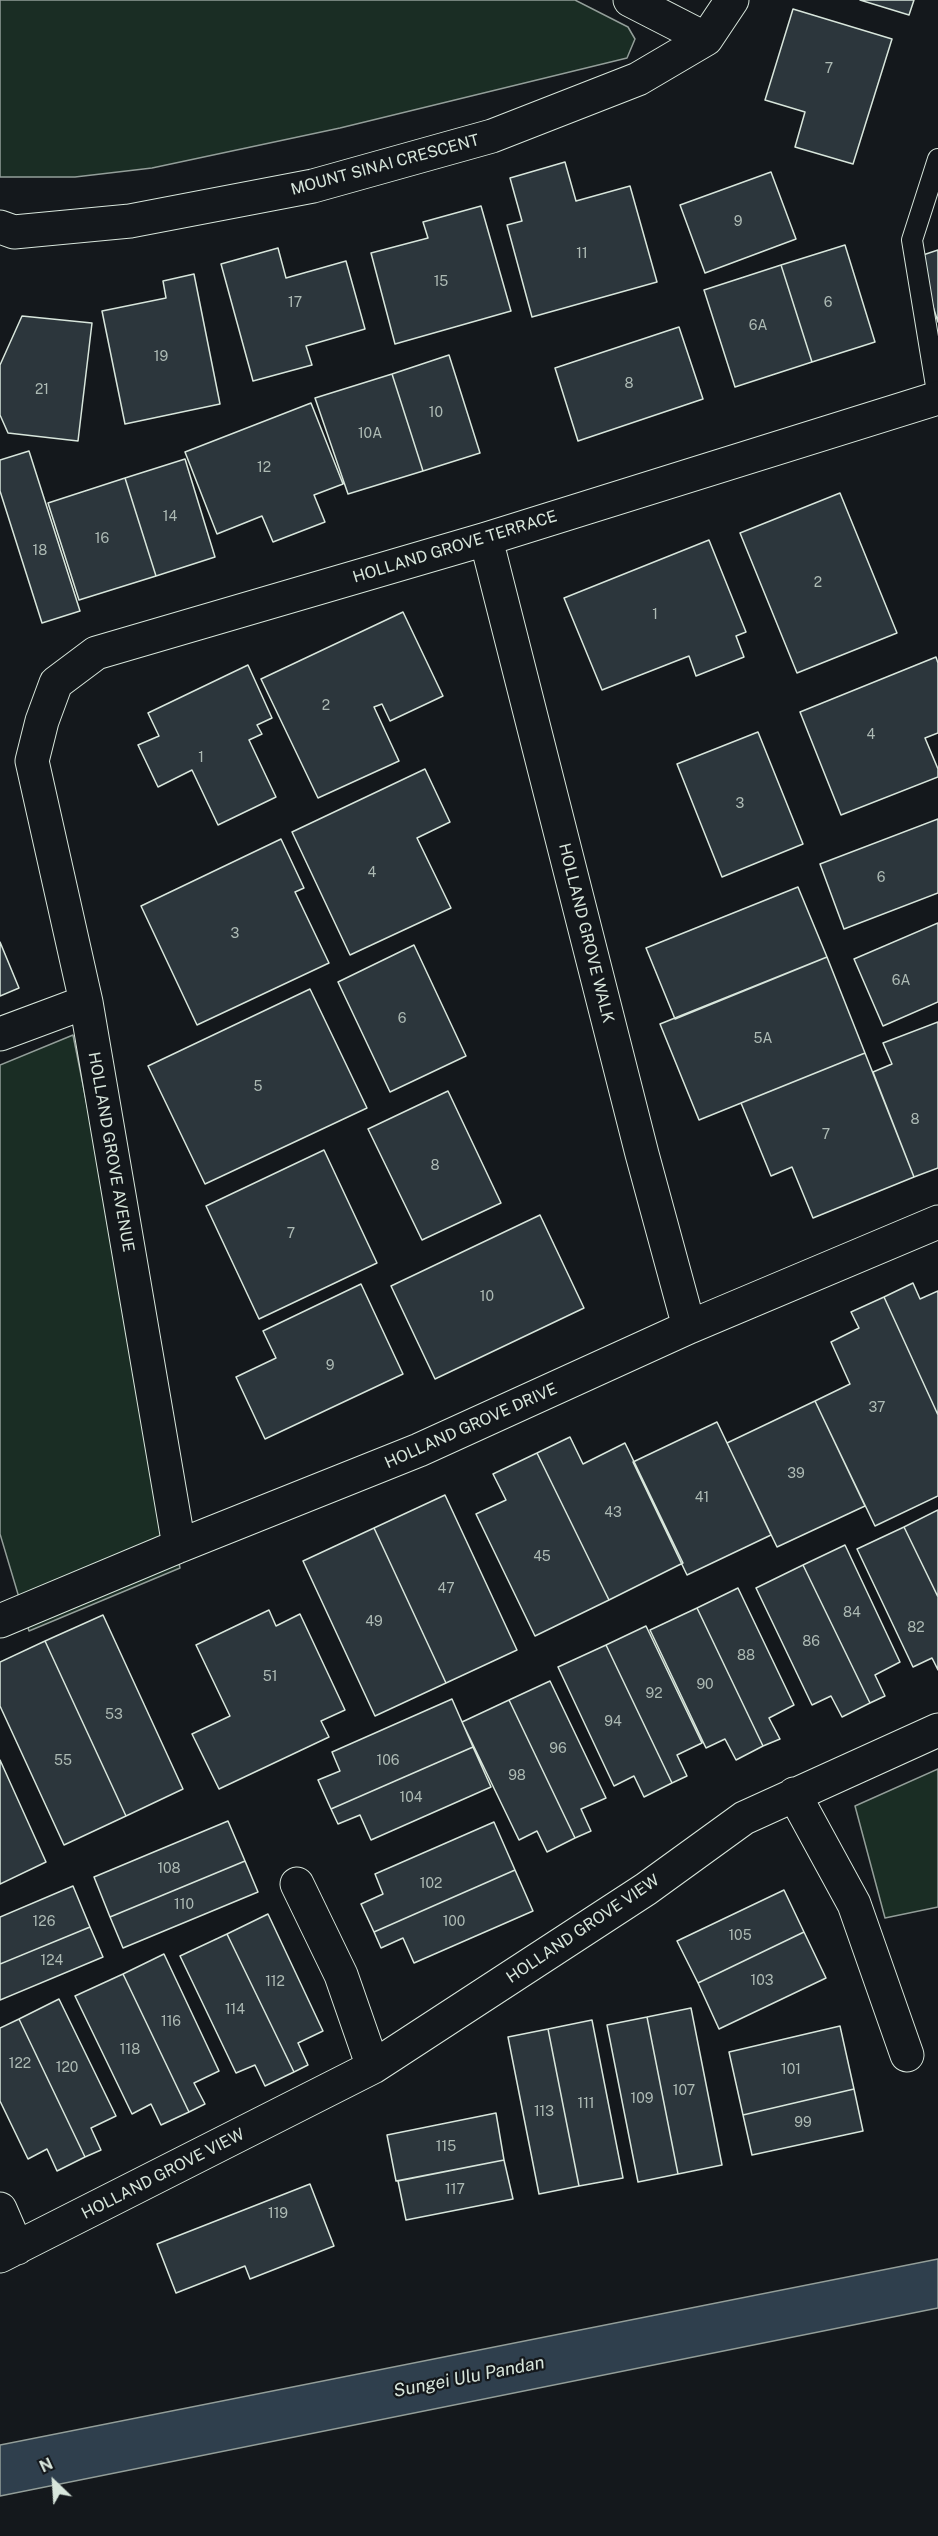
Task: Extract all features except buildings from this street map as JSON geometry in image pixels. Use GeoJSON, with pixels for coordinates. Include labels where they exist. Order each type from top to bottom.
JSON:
{"type":"FeatureCollection","features":[{"type":"Feature","properties":{"kind":"street"},"geometry":{"type":"LineString","coordinates":[[630,0],[706,39]]}},
{"type":"Feature","properties":{"kind":"street","name":"MOUNT SINAI CRESCENT"},"geometry":{"type":"LineString","coordinates":[[0,227],[14,232],[130,221],[313,186],[492,136],[638,79],[706,39],[732,0]]}},
{"type":"Feature","properties":{"kind":"street","name":"HOLLAND GROVE TERRACE"},"geometry":{"type":"LineString","coordinates":[[32,761],[42,720],[56,683],[96,653],[486,539],[938,398]]}},
{"type":"Feature","properties":{"kind":"street","name":"HOLLAND GROVE WALK"},"geometry":{"type":"LineString","coordinates":[[486,539],[639,1143],[689,1327]]}},
{"type":"Feature","properties":{"kind":"street","name":"HOLLAND GROVE AVENUE"},"geometry":{"type":"LineString","coordinates":[[32,761],[86,1002],[179,1546]]}},
{"type":"Feature","properties":{"kind":"street"},"geometry":{"type":"LineString","coordinates":[[0,1034],[86,1002]]}},
{"type":"Feature","properties":{"kind":"street","name":"HOLLAND GROVE DRIVE"},"geometry":{"type":"LineString","coordinates":[[0,1621],[179,1546],[419,1450],[689,1327],[938,1222]]}},
{"type":"Feature","properties":{"kind":"street","name":"HOLLAND GROVE VIEW"},"geometry":{"type":"LineString","coordinates":[[0,2209],[9,2252],[373,2067],[646,1889],[744,1818],[938,1730]]}},
{"type":"Feature","properties":{"kind":"street"},"geometry":{"type":"LineString","coordinates":[[794,1794],[854,1904],[907,2055]]}},
{"type":"Feature","properties":{"kind":"street"},"geometry":{"type":"LineString","coordinates":[[297,1884],[341,1975],[373,2067]]}},
{"type":"Feature","properties":{"kind":"lane"},"geometry":{"type":"LineString","coordinates":[[938,159],[912,240],[938,398]]}},
{"type":"Feature","properties":{"kind":"green space"},"geometry":{"type":"Polygon","coordinates":[[[0,0],[575,0],[628,27],[635,39],[627,58],[340,128],[152,168],[75,177],[0,177],[0,0]]]}},
{"type":"Feature","properties":{"kind":"green space"},"geometry":{"type":"Polygon","coordinates":[[[73,1035],[180,1568],[29,1631],[0,1534],[0,1065],[73,1035]]]}},
{"type":"Feature","properties":{"kind":"green space"},"geometry":{"type":"Polygon","coordinates":[[[938,1769],[938,1907],[885,1918],[855,1806],[938,1769]]]}},
{"type":"Feature","properties":{"kind":"water","name":"Sungei Ulu Pandan"},"geometry":{"type":"Polygon","coordinates":[[[938,2259],[938,2308],[0,2496],[0,2445],[938,2259]]]}}]}
